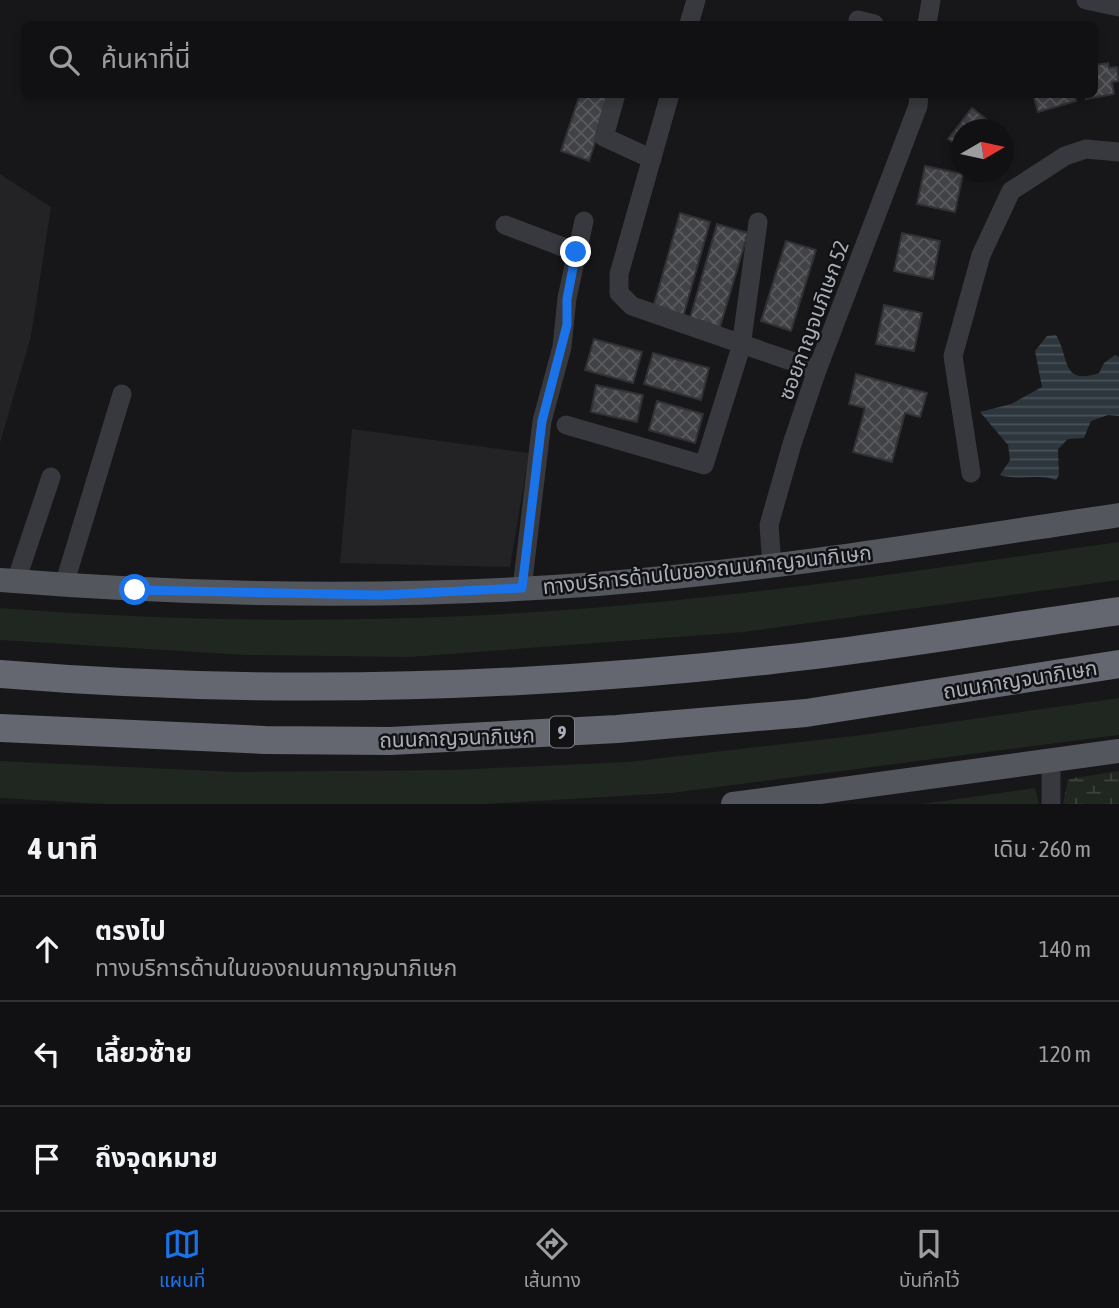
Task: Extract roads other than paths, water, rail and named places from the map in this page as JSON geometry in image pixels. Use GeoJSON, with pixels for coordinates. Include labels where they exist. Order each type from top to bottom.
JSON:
{"type":"FeatureCollection","features":[{"type":"Feature","properties":{"kind":"highway"},"geometry":{"type":"LineString","coordinates":[[0,674],[229,684],[385,685],[577,678],[774,660],[1119,611]]}},
{"type":"Feature","properties":{"kind":"highway","name":"ถนนกาญจนาภิเษก"},"geometry":{"type":"LineString","coordinates":[[0,728],[265,740],[362,740],[617,729],[806,713],[1119,664]]}},
{"type":"Feature","properties":{"kind":"main road","name":"ทางบริการด้านในของถนนกาญจนาภิเษก"},"geometry":{"type":"LineString","coordinates":[[8,580],[64,585],[334,595],[522,588],[772,566],[1119,515]]}},
{"type":"Feature","properties":{"kind":"main road"},"geometry":{"type":"LineString","coordinates":[[733,804],[1119,751]]}},
{"type":"Feature","properties":{"kind":"street"},"geometry":{"type":"LineString","coordinates":[[690,21],[695,0]]}},
{"type":"Feature","properties":{"kind":"street"},"geometry":{"type":"LineString","coordinates":[[928,21],[931,0]]}},
{"type":"Feature","properties":{"kind":"street"},"geometry":{"type":"LineString","coordinates":[[1093,1],[1119,7]]}},
{"type":"Feature","properties":{"kind":"street"},"geometry":{"type":"LineString","coordinates":[[615,98],[604,137],[652,159]]}},
{"type":"Feature","properties":{"kind":"street"},"geometry":{"type":"LineString","coordinates":[[669,98],[619,274],[619,293],[632,306],[741,346],[817,370]]}},
{"type":"Feature","properties":{"kind":"street","name":"ซอยกาญจนภิเษก 52"},"geometry":{"type":"LineString","coordinates":[[772,566],[769,525],[817,370],[918,106],[919,98]]}},
{"type":"Feature","properties":{"kind":"street"},"geometry":{"type":"LineString","coordinates":[[971,473],[953,356],[986,244],[1011,191],[1041,170],[1065,156],[1086,149],[1119,152]]}},
{"type":"Feature","properties":{"kind":"street"},"geometry":{"type":"LineString","coordinates":[[522,588],[542,421],[567,325],[567,299],[584,221]]}},
{"type":"Feature","properties":{"kind":"street"},"geometry":{"type":"LineString","coordinates":[[566,425],[704,466],[741,346],[758,222]]}},
{"type":"Feature","properties":{"kind":"street"},"geometry":{"type":"LineString","coordinates":[[505,225],[576,252]]}},
{"type":"Feature","properties":{"kind":"street"},"geometry":{"type":"LineString","coordinates":[[64,585],[122,394]]}},
{"type":"Feature","properties":{"kind":"street"},"geometry":{"type":"LineString","coordinates":[[8,580],[51,477]]}},
{"type":"Feature","properties":{"kind":"street"},"geometry":{"type":"LineString","coordinates":[[1051,760],[1051,804]]}}]}
